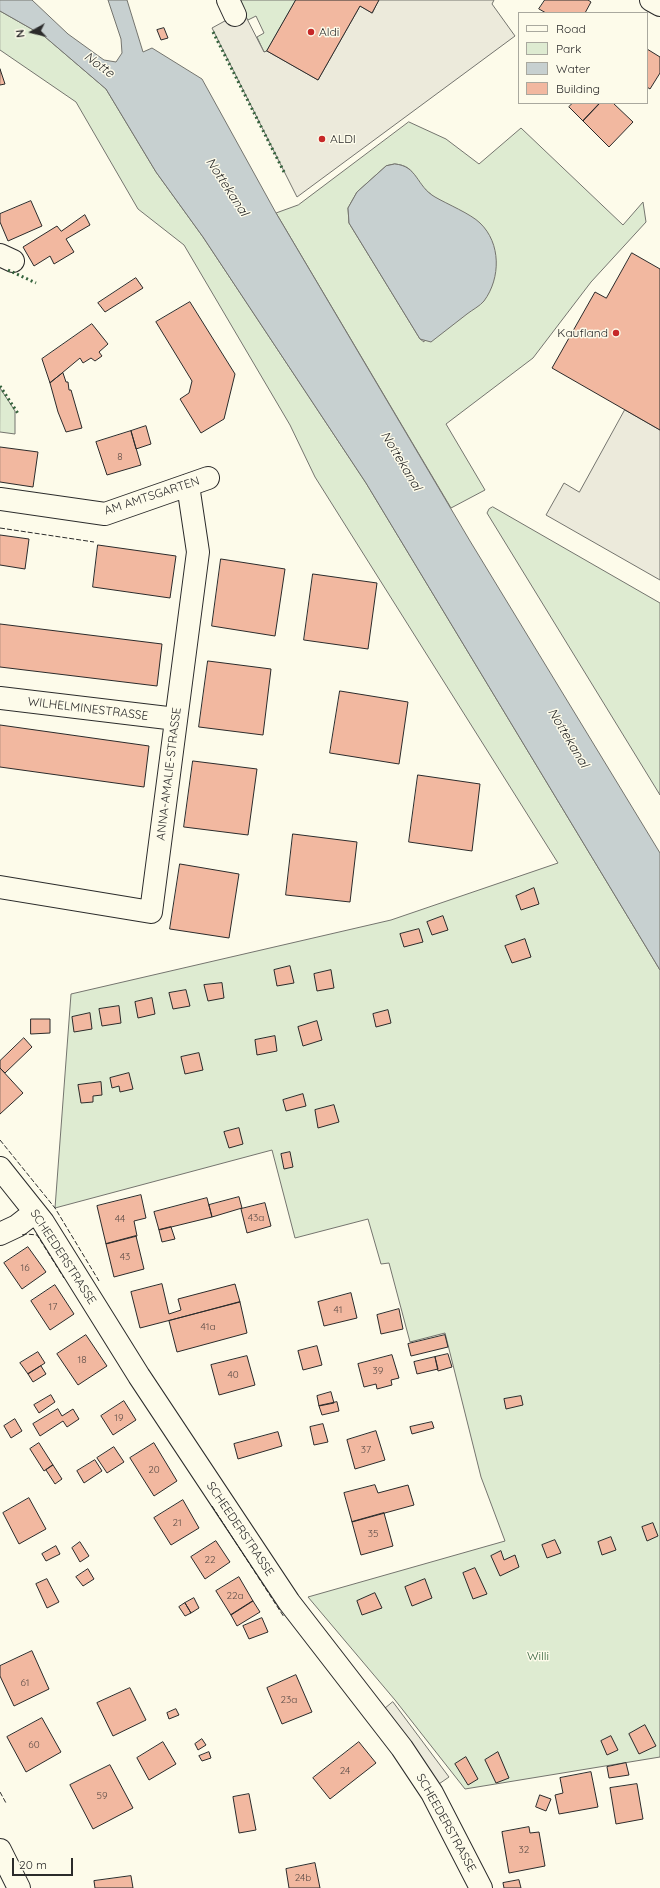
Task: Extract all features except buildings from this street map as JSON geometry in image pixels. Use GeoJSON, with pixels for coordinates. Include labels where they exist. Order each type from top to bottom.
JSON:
{"type":"FeatureCollection","features":[{"type":"Feature","properties":{"kind":"street"},"geometry":{"type":"LineString","coordinates":[[651,0],[660,5]]}},
{"type":"Feature","properties":{"kind":"street","name":"AM AMTSGARTEN"},"geometry":{"type":"LineString","coordinates":[[0,499],[105,514],[208,478]]}},
{"type":"Feature","properties":{"kind":"street","name":"ANNA-AMALIE-STRASSE"},"geometry":{"type":"LineString","coordinates":[[0,887],[151,912],[198,552],[188,485]]}},
{"type":"Feature","properties":{"kind":"street","name":"WILHELMINESTRASSE"},"geometry":{"type":"LineString","coordinates":[[0,698],[176,719]]}},
{"type":"Feature","properties":{"kind":"street","name":"SCHEEDERSTRASSE"},"geometry":{"type":"LineString","coordinates":[[0,1168],[43,1222],[147,1388],[289,1602],[402,1748],[432,1793],[481,1888]]}},
{"type":"Feature","properties":{"kind":"street"},"geometry":{"type":"LineString","coordinates":[[0,1234],[17,1226],[35,1212]]}},
{"type":"Feature","properties":{"kind":"street"},"geometry":{"type":"LineString","coordinates":[[0,1850],[19,1888]]}},
{"type":"Feature","properties":{"kind":"green space"},"geometry":{"type":"Polygon","coordinates":[[[238,0],[296,0],[267,51],[264,52],[257,37],[264,33],[256,16],[248,20],[238,0]]]}},
{"type":"Feature","properties":{"kind":"green space","name":"Willi"},"geometry":{"type":"Polygon","coordinates":[[[0,11],[44,36],[106,89],[156,172],[203,237],[366,483],[660,970],[660,1757],[465,1789],[395,1700],[308,1597],[505,1541],[481,1477],[445,1333],[410,1342],[389,1263],[381,1264],[368,1219],[295,1238],[272,1150],[55,1208],[71,994],[391,920],[558,863],[315,477],[290,425],[184,245],[138,209],[76,102],[0,50],[0,11]]]}},
{"type":"Feature","properties":{"kind":"green space"},"geometry":{"type":"Polygon","coordinates":[[[409,122],[446,139],[479,164],[521,128],[623,225],[643,202],[646,222],[591,282],[533,358],[446,424],[485,490],[451,508],[276,213],[298,205],[409,122]],[[395,164],[386,166],[357,192],[348,208],[349,223],[420,339],[424,342],[433,196],[423,188],[409,169],[395,164]]]}},
{"type":"Feature","properties":{"kind":"green space"},"geometry":{"type":"Polygon","coordinates":[[[0,388],[15,411],[15,434],[0,432],[0,388]]]}},
{"type":"Feature","properties":{"kind":"green space"},"geometry":{"type":"Polygon","coordinates":[[[493,507],[660,603],[660,795],[487,513],[489,509],[493,507]]]}},
{"type":"Feature","properties":{"kind":"shaded area","name":"ALDI"},"geometry":{"type":"Polygon","coordinates":[[[379,0],[494,0],[492,4],[515,36],[297,197],[212,28],[243,11],[264,52],[267,51],[318,80],[360,6],[372,13],[379,0]]]}},
{"type":"Feature","properties":{"kind":"shaded area"},"geometry":{"type":"Polygon","coordinates":[[[625,410],[660,430],[660,580],[546,515],[564,483],[579,492],[625,410]]]}},
{"type":"Feature","properties":{"kind":"shaded area"},"geometry":{"type":"Polygon","coordinates":[[[393,1702],[449,1777],[436,1786],[381,1712],[393,1702]]]}},
{"type":"Feature","properties":{"kind":"water"},"geometry":{"type":"Polygon","coordinates":[[[0,0],[32,0],[68,34],[104,60],[116,62],[122,53],[121,39],[108,0],[127,0],[143,52],[152,48],[202,79],[276,213],[470,541],[660,853],[660,970],[366,483],[203,237],[156,172],[106,89],[44,36],[0,11],[0,0]]]}},
{"type":"Feature","properties":{"kind":"water"},"geometry":{"type":"Polygon","coordinates":[[[395,164],[408,168],[413,172],[429,193],[480,223],[492,240],[495,250],[496,271],[494,282],[484,301],[431,342],[420,339],[349,223],[348,208],[357,192],[386,166],[395,164]]]}},
{"type":"Feature","properties":{"kind":"hedge"},"geometry":{"type":"LineString","coordinates":[[213,32],[284,172]]}},
{"type":"Feature","properties":{"kind":"hedge"},"geometry":{"type":"LineString","coordinates":[[8,270],[36,283]]}},
{"type":"Feature","properties":{"kind":"hedge"},"geometry":{"type":"LineString","coordinates":[[0,386],[19,415]]}},
{"type":"Feature","properties":{"kind":"fence"},"geometry":{"type":"LineString","coordinates":[[0,528],[94,542]]}},
{"type":"Feature","properties":{"kind":"fence"},"geometry":{"type":"LineString","coordinates":[[0,1140],[55,1208],[99,1281]]}},
{"type":"Feature","properties":{"kind":"fence"},"geometry":{"type":"LineString","coordinates":[[22,1235],[37,1235],[64,1278]]}},
{"type":"Feature","properties":{"kind":"fence"},"geometry":{"type":"LineString","coordinates":[[212,1506],[284,1617]]}},
{"type":"Feature","properties":{"kind":"fence"},"geometry":{"type":"LineString","coordinates":[[0,1792],[6,1803]]}},
{"type":"Feature","properties":{"kind":"place","name":"Aldi"},"geometry":{"type":"Point","coordinates":[311,32]}},
{"type":"Feature","properties":{"kind":"place","name":"ALDI"},"geometry":{"type":"Point","coordinates":[322,139]}},
{"type":"Feature","properties":{"kind":"place","name":"Kaufland"},"geometry":{"type":"Point","coordinates":[616,333]}},
{"type":"Feature","properties":{"kind":"water label","name":"Notte"},"geometry":{"type":"Point","coordinates":[99,65]}},
{"type":"Feature","properties":{"kind":"water label","name":"Nottekanal"},"geometry":{"type":"Point","coordinates":[227,187]}},
{"type":"Feature","properties":{"kind":"water label","name":"Nottekanal"},"geometry":{"type":"Point","coordinates":[401,461]}},
{"type":"Feature","properties":{"kind":"water label","name":"Nottekanal"},"geometry":{"type":"Point","coordinates":[568,738]}}]}
